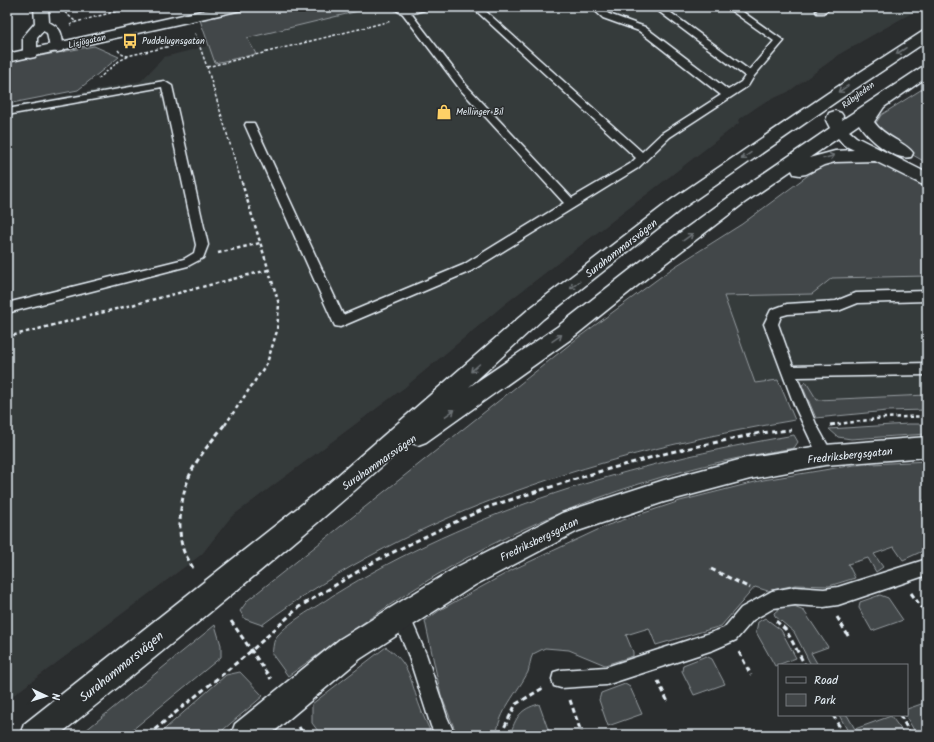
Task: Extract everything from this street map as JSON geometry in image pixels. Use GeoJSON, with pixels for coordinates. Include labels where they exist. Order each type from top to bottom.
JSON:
{"type":"FeatureCollection","features":[{"type":"Feature","properties":{"kind":"main road"},"geometry":{"type":"LineString","coordinates":[[30,54],[30,37],[42,24],[42,7]]}},
{"type":"Feature","properties":{"kind":"main road","name":"Lisjögatan"},"geometry":{"type":"LineString","coordinates":[[7,58],[237,7]]}},
{"type":"Feature","properties":{"kind":"main road"},"geometry":{"type":"LineString","coordinates":[[42,24],[54,31],[57,48]]}},
{"type":"Feature","properties":{"kind":"main road","name":"Surahammarsvägen"},"geometry":{"type":"LineString","coordinates":[[35,735],[338,491],[536,314],[677,204],[927,34]]}},
{"type":"Feature","properties":{"kind":"main road","name":"Råbyleden"},"geometry":{"type":"LineString","coordinates":[[839,129],[834,120],[835,112],[877,80],[876,68]]}},
{"type":"Feature","properties":{"kind":"main road","name":"Surahammarsvägen"},"geometry":{"type":"LineString","coordinates":[[338,491],[564,333],[656,260],[768,179],[927,70]]}},
{"type":"Feature","properties":{"kind":"main road"},"geometry":{"type":"LineString","coordinates":[[879,102],[866,122],[871,130],[878,138],[914,157],[925,171]]}},
{"type":"Feature","properties":{"kind":"main road"},"geometry":{"type":"LineString","coordinates":[[778,134],[798,128],[813,127],[839,129],[866,138],[925,171]]}},
{"type":"Feature","properties":{"kind":"main road"},"geometry":{"type":"LineString","coordinates":[[839,129],[850,141],[884,157],[925,171]]}},
{"type":"Feature","properties":{"kind":"main road"},"geometry":{"type":"LineString","coordinates":[[768,179],[786,179],[810,164],[830,156],[849,154],[884,157]]}},
{"type":"Feature","properties":{"kind":"main road","name":"Fredriksbergsgatan"},"geometry":{"type":"LineString","coordinates":[[246,735],[350,649],[466,576],[571,521],[664,491],[750,468],[825,456],[927,447]]}},
{"type":"Feature","properties":{"kind":"lane"},"geometry":{"type":"LineString","coordinates":[[476,7],[642,158]]}},
{"type":"Feature","properties":{"kind":"lane"},"geometry":{"type":"LineString","coordinates":[[595,7],[606,16],[642,29],[728,95]]}},
{"type":"Feature","properties":{"kind":"lane"},"geometry":{"type":"LineString","coordinates":[[657,7],[750,75]]}},
{"type":"Feature","properties":{"kind":"lane"},"geometry":{"type":"LineString","coordinates":[[250,125],[340,322],[467,268],[634,166],[666,135],[745,84],[750,75],[779,41],[730,7]]}},
{"type":"Feature","properties":{"kind":"lane"},"geometry":{"type":"LineString","coordinates":[[408,10],[464,87],[571,204]]}},
{"type":"Feature","properties":{"kind":"lane"},"geometry":{"type":"LineString","coordinates":[[7,112],[160,84],[167,86],[202,245],[199,255],[188,262],[7,308]]}},
{"type":"Feature","properties":{"kind":"lane"},"geometry":{"type":"LineString","coordinates":[[825,456],[810,428],[771,324],[776,313],[787,309],[838,306],[856,298],[927,296]]}},
{"type":"Feature","properties":{"kind":"lane"},"geometry":{"type":"LineString","coordinates":[[788,372],[927,369]]}},
{"type":"Feature","properties":{"kind":"lane"},"geometry":{"type":"LineString","coordinates":[[561,679],[606,676],[730,634],[747,614],[772,600],[795,596],[824,598],[838,596],[927,567]]}},
{"type":"Feature","properties":{"kind":"lane"},"geometry":{"type":"LineString","coordinates":[[401,616],[417,654],[438,719],[445,735]]}},
{"type":"Feature","properties":{"kind":"path"},"geometry":{"type":"LineString","coordinates":[[61,7],[61,10],[76,22]]}},
{"type":"Feature","properties":{"kind":"path"},"geometry":{"type":"LineString","coordinates":[[208,67],[408,10],[449,7]]}},
{"type":"Feature","properties":{"kind":"path"},"geometry":{"type":"LineString","coordinates":[[193,28],[208,67],[279,304],[278,331],[267,363],[237,409],[219,430],[194,466],[183,496],[180,527],[184,551],[193,568]]}},
{"type":"Feature","properties":{"kind":"path"},"geometry":{"type":"LineString","coordinates":[[117,49],[121,54],[127,56],[198,40]]}},
{"type":"Feature","properties":{"kind":"path"},"geometry":{"type":"LineString","coordinates":[[80,98],[119,61],[131,55]]}},
{"type":"Feature","properties":{"kind":"path"},"geometry":{"type":"LineString","coordinates":[[199,255],[231,251],[260,243]]}},
{"type":"Feature","properties":{"kind":"path"},"geometry":{"type":"LineString","coordinates":[[7,337],[268,270]]}},
{"type":"Feature","properties":{"kind":"path"},"geometry":{"type":"LineString","coordinates":[[148,735],[250,651],[299,607],[377,560],[491,506],[598,472],[671,452],[760,433],[884,418],[927,416]]}},
{"type":"Feature","properties":{"kind":"path"},"geometry":{"type":"LineString","coordinates":[[712,569],[756,591],[770,615],[786,630],[804,664]]}},
{"type":"Feature","properties":{"kind":"path"},"geometry":{"type":"LineString","coordinates":[[231,621],[250,651],[272,681]]}},
{"type":"Feature","properties":{"kind":"path"},"geometry":{"type":"LineString","coordinates":[[730,634],[751,674]]}},
{"type":"Feature","properties":{"kind":"path"},"geometry":{"type":"LineString","coordinates":[[649,662],[669,704]]}},
{"type":"Feature","properties":{"kind":"path"},"geometry":{"type":"LineString","coordinates":[[503,735],[503,730],[516,704],[534,692],[561,679],[582,735]]}},
{"type":"Feature","properties":{"kind":"path"},"geometry":{"type":"LineString","coordinates":[[834,716],[844,735]]}},
{"type":"Feature","properties":{"kind":"path"},"geometry":{"type":"LineString","coordinates":[[901,716],[911,735]]}},
{"type":"Feature","properties":{"kind":"path"},"geometry":{"type":"LineString","coordinates":[[298,726],[304,735]]}},
{"type":"Feature","properties":{"kind":"shaded area"},"geometry":{"type":"Polygon","coordinates":[[[362,7],[922,7],[843,52],[788,92],[763,103],[738,120],[739,123],[505,304],[404,388],[231,517],[202,554],[7,700],[7,107],[141,81],[164,57],[362,7]]]}},
{"type":"Feature","properties":{"kind":"shaded area"},"geometry":{"type":"Polygon","coordinates":[[[927,276],[927,395],[817,400],[806,382],[778,380],[755,383],[724,296],[812,294],[832,278],[927,276]]]}},
{"type":"Feature","properties":{"kind":"green space"},"geometry":{"type":"Polygon","coordinates":[[[257,7],[386,8],[367,9],[247,38],[256,54],[215,63],[200,20],[257,7]]]}},
{"type":"Feature","properties":{"kind":"green space"},"geometry":{"type":"Polygon","coordinates":[[[94,46],[119,57],[78,90],[7,104],[7,62],[94,46]]]}},
{"type":"Feature","properties":{"kind":"green space"},"geometry":{"type":"Polygon","coordinates":[[[927,86],[927,163],[911,154],[878,130],[876,123],[881,115],[927,86]]]}},
{"type":"Feature","properties":{"kind":"green space"},"geometry":{"type":"Polygon","coordinates":[[[852,158],[883,164],[927,185],[927,276],[832,278],[812,294],[724,296],[755,383],[778,380],[795,420],[724,433],[654,449],[585,468],[516,491],[449,518],[384,549],[322,584],[262,625],[245,619],[240,611],[248,600],[579,337],[674,267],[742,224],[826,162],[852,158]]]}},
{"type":"Feature","properties":{"kind":"green space"},"geometry":{"type":"Polygon","coordinates":[[[806,382],[817,400],[927,395],[927,410],[887,411],[816,418],[802,385],[806,382]]]}},
{"type":"Feature","properties":{"kind":"green space"},"geometry":{"type":"Polygon","coordinates":[[[927,424],[927,434],[851,439],[838,437],[829,429],[927,424]]]}},
{"type":"Feature","properties":{"kind":"green space"},"geometry":{"type":"Polygon","coordinates":[[[794,435],[798,442],[794,448],[749,456],[661,477],[617,491],[575,507],[492,544],[452,566],[410,592],[288,676],[272,654],[275,639],[285,628],[332,596],[385,565],[441,538],[497,514],[555,493],[614,475],[734,446],[794,435]]]}},
{"type":"Feature","properties":{"kind":"green space"},"geometry":{"type":"Polygon","coordinates":[[[927,461],[927,499],[922,501],[923,532],[927,549],[903,560],[894,547],[874,554],[883,567],[876,572],[868,558],[848,564],[855,578],[829,586],[795,585],[768,591],[755,587],[721,626],[656,645],[649,628],[626,635],[633,652],[633,656],[605,665],[569,650],[545,648],[533,654],[528,672],[504,711],[498,727],[497,735],[457,735],[441,695],[425,621],[440,610],[512,570],[608,525],[680,501],[763,480],[854,465],[927,461]]]}},
{"type":"Feature","properties":{"kind":"green space"},"geometry":{"type":"Polygon","coordinates":[[[880,595],[888,598],[903,620],[872,631],[859,608],[860,602],[880,595]]]}},
{"type":"Feature","properties":{"kind":"green space"},"geometry":{"type":"Polygon","coordinates":[[[789,605],[804,611],[828,647],[811,653],[817,664],[810,664],[794,632],[775,616],[774,613],[781,607],[789,605]]]}},
{"type":"Feature","properties":{"kind":"green space"},"geometry":{"type":"Polygon","coordinates":[[[765,618],[781,630],[796,658],[775,666],[756,632],[758,622],[765,618]]]}},
{"type":"Feature","properties":{"kind":"green space"},"geometry":{"type":"Polygon","coordinates":[[[215,625],[221,645],[221,657],[126,735],[80,735],[215,625]]]}},
{"type":"Feature","properties":{"kind":"green space"},"geometry":{"type":"Polygon","coordinates":[[[386,647],[400,660],[409,674],[432,735],[321,735],[312,723],[312,704],[386,647]]]}},
{"type":"Feature","properties":{"kind":"green space"},"geometry":{"type":"Polygon","coordinates":[[[706,656],[712,659],[725,684],[694,695],[682,671],[683,665],[706,656]]]}},
{"type":"Feature","properties":{"kind":"green space"},"geometry":{"type":"Polygon","coordinates":[[[240,672],[263,696],[217,735],[158,735],[226,675],[240,672]]]}},
{"type":"Feature","properties":{"kind":"green space"},"geometry":{"type":"Polygon","coordinates":[[[625,684],[630,687],[642,714],[608,726],[599,700],[601,693],[625,684]]]}},
{"type":"Feature","properties":{"kind":"green space"},"geometry":{"type":"Polygon","coordinates":[[[927,702],[927,735],[917,735],[906,716],[908,716],[908,709],[927,702]]]}},
{"type":"Feature","properties":{"kind":"green space"},"geometry":{"type":"Polygon","coordinates":[[[539,704],[550,735],[510,735],[514,723],[523,711],[539,704]]]}},
{"type":"Feature","properties":{"kind":"green space"},"geometry":{"type":"Polygon","coordinates":[[[840,716],[848,716],[855,729],[891,716],[905,735],[850,735],[840,716]]]}},
{"type":"Feature","properties":{"kind":"place","name":"Puddelugnsgatan"},"geometry":{"type":"Point","coordinates":[130,41]}},
{"type":"Feature","properties":{"kind":"place","name":"Mellinger Bil"},"geometry":{"type":"Point","coordinates":[444,112]}}]}
